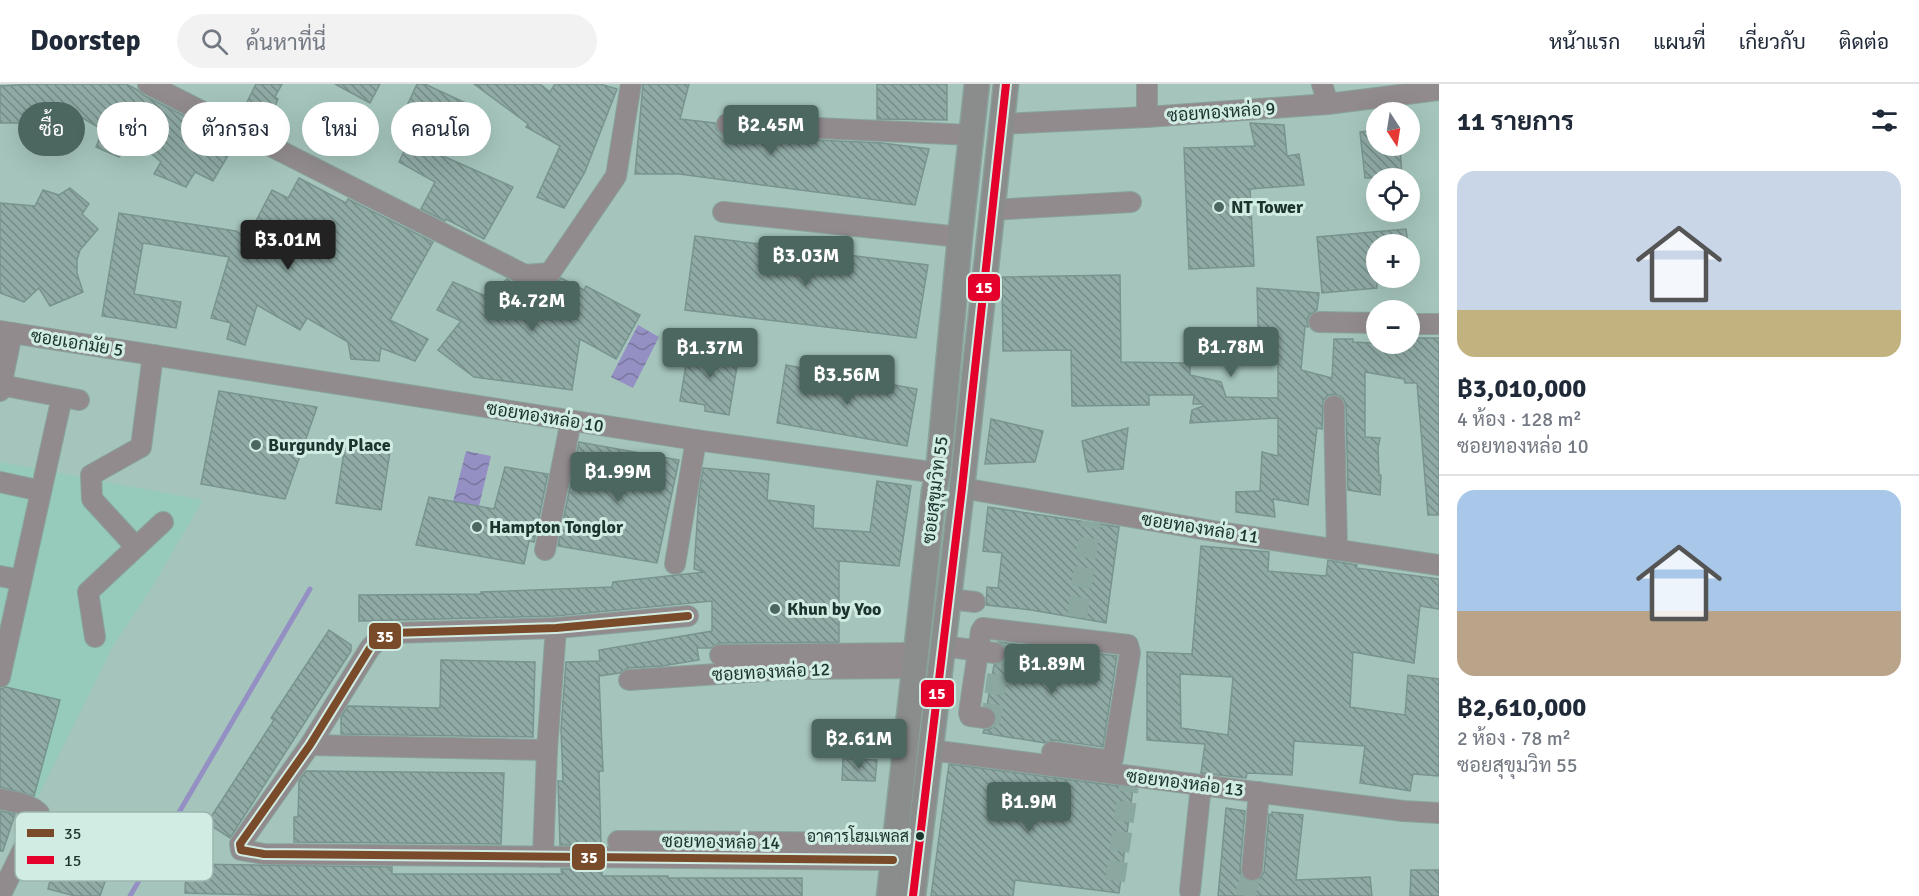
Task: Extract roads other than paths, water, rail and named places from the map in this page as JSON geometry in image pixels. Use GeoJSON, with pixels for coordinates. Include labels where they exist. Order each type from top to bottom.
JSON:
{"type":"FeatureCollection","features":[{"type":"Feature","properties":{"kind":"main road","name":"ซอยสุขุมวิท 55"},"geometry":{"type":"LineString","coordinates":[[889,896],[938,473],[977,84]]}},
{"type":"Feature","properties":{"kind":"main road","name":"ซอยสุขุมวิท 55"},"geometry":{"type":"LineString","coordinates":[[913,896],[962,488],[1006,84]]}},
{"type":"Feature","properties":{"kind":"main road"},"geometry":{"type":"LineString","coordinates":[[972,128],[1001,124]]}},
{"type":"Feature","properties":{"kind":"main road"},"geometry":{"type":"LineString","coordinates":[[938,473],[962,488]]}},
{"type":"Feature","properties":{"kind":"main road"},"geometry":{"type":"LineString","coordinates":[[906,751],[930,750]]}},
{"type":"Feature","properties":{"kind":"street"},"geometry":{"type":"LineString","coordinates":[[148,84],[525,275],[550,273],[616,176],[631,84]]}},
{"type":"Feature","properties":{"kind":"street"},"geometry":{"type":"LineString","coordinates":[[1147,84],[1148,117]]}},
{"type":"Feature","properties":{"kind":"street"},"geometry":{"type":"LineString","coordinates":[[1322,84],[1328,104]]}},
{"type":"Feature","properties":{"kind":"street","name":"ซอยทองหล่อ 9"},"geometry":{"type":"LineString","coordinates":[[1001,124],[1148,117],[1328,104],[1439,90]]}},
{"type":"Feature","properties":{"kind":"street"},"geometry":{"type":"LineString","coordinates":[[727,124],[972,128]]}},
{"type":"Feature","properties":{"kind":"street"},"geometry":{"type":"LineString","coordinates":[[991,210],[1131,202]]}},
{"type":"Feature","properties":{"kind":"street"},"geometry":{"type":"LineString","coordinates":[[723,212],[960,237]]}},
{"type":"Feature","properties":{"kind":"street"},"geometry":{"type":"LineString","coordinates":[[1319,322],[1366,323]]}},
{"type":"Feature","properties":{"kind":"street"},"geometry":{"type":"LineString","coordinates":[[1420,324],[1439,324]]}},
{"type":"Feature","properties":{"kind":"street"},"geometry":{"type":"LineString","coordinates":[[0,677],[41,491],[70,399],[1,388],[6,332]]}},
{"type":"Feature","properties":{"kind":"street","name":"ซอยเอกมัย 5"},"geometry":{"type":"LineString","coordinates":[[6,332],[153,355]]}},
{"type":"Feature","properties":{"kind":"street"},"geometry":{"type":"LineString","coordinates":[[136,547],[92,499],[91,475],[141,447],[153,355]]}},
{"type":"Feature","properties":{"kind":"street","name":"ซอยทองหล่อ 10"},"geometry":{"type":"LineString","coordinates":[[153,355],[696,440],[938,473]]}},
{"type":"Feature","properties":{"kind":"street"},"geometry":{"type":"LineString","coordinates":[[1334,406],[1337,550]]}},
{"type":"Feature","properties":{"kind":"street"},"geometry":{"type":"LineString","coordinates":[[545,550],[571,421]]}},
{"type":"Feature","properties":{"kind":"street"},"geometry":{"type":"LineString","coordinates":[[675,564],[696,440]]}},
{"type":"Feature","properties":{"kind":"street"},"geometry":{"type":"LineString","coordinates":[[0,482],[41,491]]}},
{"type":"Feature","properties":{"kind":"street","name":"ซอยทองหล่อ 11"},"geometry":{"type":"LineString","coordinates":[[962,488],[1092,516],[1213,531],[1439,565]]}},
{"type":"Feature","properties":{"kind":"street"},"geometry":{"type":"LineString","coordinates":[[95,638],[88,592],[163,522]]}},
{"type":"Feature","properties":{"kind":"street"},"geometry":{"type":"LineString","coordinates":[[0,576],[21,580]]}},
{"type":"Feature","properties":{"kind":"street"},"geometry":{"type":"LineString","coordinates":[[949,599],[975,602]]}},
{"type":"Feature","properties":{"kind":"street"},"geometry":{"type":"LineString","coordinates":[[688,616],[556,628],[391,633],[385,636],[369,648],[310,745],[240,844],[241,850],[264,854],[543,857],[894,852]]}},
{"type":"Feature","properties":{"kind":"street"},"geometry":{"type":"LineString","coordinates":[[985,718],[970,716],[969,713],[987,652],[981,631],[984,627],[1130,646],[1113,758],[1106,760],[1052,752]]}},
{"type":"Feature","properties":{"kind":"street"},"geometry":{"type":"LineString","coordinates":[[543,857],[547,750],[556,628]]}},
{"type":"Feature","properties":{"kind":"street"},"geometry":{"type":"LineString","coordinates":[[943,646],[987,652]]}},
{"type":"Feature","properties":{"kind":"street"},"geometry":{"type":"LineString","coordinates":[[720,655],[915,661]]}},
{"type":"Feature","properties":{"kind":"street","name":"ซอยทองหล่อ 12"},"geometry":{"type":"LineString","coordinates":[[629,680],[915,661]]}},
{"type":"Feature","properties":{"kind":"street"},"geometry":{"type":"LineString","coordinates":[[310,745],[547,750]]}},
{"type":"Feature","properties":{"kind":"street","name":"ซอยทองหล่อ 13"},"geometry":{"type":"LineString","coordinates":[[930,750],[1130,781],[1201,785],[1403,811],[1439,813]]}},
{"type":"Feature","properties":{"kind":"street"},"geometry":{"type":"LineString","coordinates":[[1190,891],[1201,785]]}},
{"type":"Feature","properties":{"kind":"street"},"geometry":{"type":"LineString","coordinates":[[1252,870],[1259,792]]}},
{"type":"Feature","properties":{"kind":"street"},"geometry":{"type":"LineString","coordinates":[[0,799],[35,809],[38,812]]}},
{"type":"Feature","properties":{"kind":"street","name":"ซอยทองหล่อ 14"},"geometry":{"type":"LineString","coordinates":[[618,841],[894,852]]}},
{"type":"Feature","properties":{"kind":"street"},"geometry":{"type":"LineString","coordinates":[[0,896],[15,866]]}},
{"type":"Feature","properties":{"kind":"water"},"geometry":{"type":"Polygon","coordinates":[[[638,325],[659,337],[633,388],[611,377],[638,325]]]}},
{"type":"Feature","properties":{"kind":"water"},"geometry":{"type":"Polygon","coordinates":[[[466,451],[491,456],[479,506],[453,502],[466,451]]]}},
{"type":"Feature","properties":{"kind":"waterway"},"geometry":{"type":"LineString","coordinates":[[179,812],[310,589]]}},
{"type":"Feature","properties":{"kind":"waterway"},"geometry":{"type":"LineString","coordinates":[[130,896],[139,881]]}},
{"type":"Feature","properties":{"kind":"tunnel"},"geometry":{"type":"LineString","coordinates":[[1077,617],[1091,522]]}},
{"type":"Feature","properties":{"kind":"tunnel"},"geometry":{"type":"LineString","coordinates":[[985,718],[991,718],[1000,655],[995,653]]}},
{"type":"Feature","properties":{"kind":"tunnel"},"geometry":{"type":"LineString","coordinates":[[1115,881],[1129,785]]}},
{"type":"Feature","properties":{"kind":"tunnel"},"geometry":{"type":"LineString","coordinates":[[1245,896],[1252,870]]}},
{"type":"Feature","properties":{"kind":"place","name":"NT Tower"},"geometry":{"type":"Point","coordinates":[1219,207]}},
{"type":"Feature","properties":{"kind":"place","name":"Burgundy Place"},"geometry":{"type":"Point","coordinates":[256,445]}},
{"type":"Feature","properties":{"kind":"place","name":"Hampton Tonglor"},"geometry":{"type":"Point","coordinates":[477,527]}},
{"type":"Feature","properties":{"kind":"place","name":"Khun by Yoo"},"geometry":{"type":"Point","coordinates":[775,609]}},
{"type":"Feature","properties":{"kind":"place","name":"อาคารโฮมเพลส"},"geometry":{"type":"Point","coordinates":[920,836]}}]}
